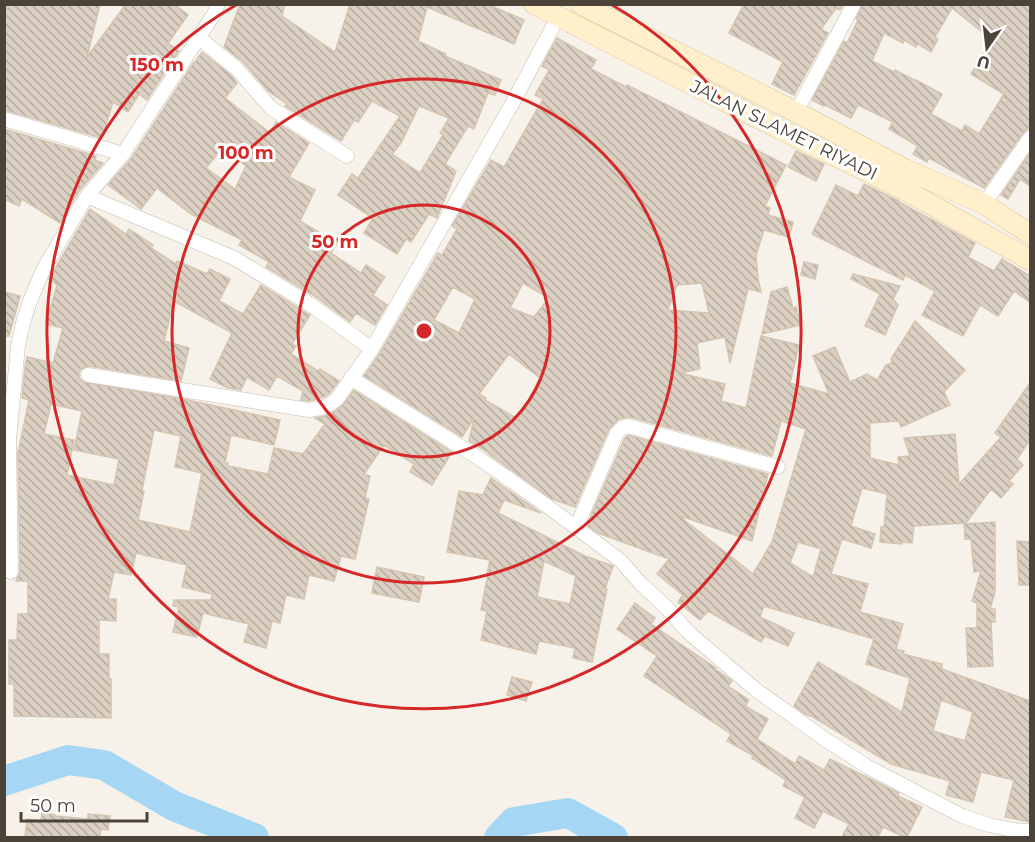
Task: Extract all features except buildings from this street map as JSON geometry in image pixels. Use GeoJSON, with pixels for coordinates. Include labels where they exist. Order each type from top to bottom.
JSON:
{"type":"FeatureCollection","features":[{"type":"Feature","properties":{"kind":"main road","name":"JALAN SLAMET RIYADI"},"geometry":{"type":"LineString","coordinates":[[534,4],[785,132],[903,189],[1030,260]]}},
{"type":"Feature","properties":{"kind":"main road","name":"JALAN SLAMET RIYADI"},"geometry":{"type":"LineString","coordinates":[[580,4],[905,169],[984,204],[1030,233]]}},
{"type":"Feature","properties":{"kind":"street"},"geometry":{"type":"LineString","coordinates":[[11,572],[7,439],[18,346],[30,301],[44,268],[87,196],[123,154],[214,14],[218,4]]}},
{"type":"Feature","properties":{"kind":"street"},"geometry":{"type":"LineString","coordinates":[[796,112],[854,4]]}},
{"type":"Feature","properties":{"kind":"street"},"geometry":{"type":"LineString","coordinates":[[88,375],[309,410],[322,408],[337,399],[372,349],[512,104],[558,17]]}},
{"type":"Feature","properties":{"kind":"street"},"geometry":{"type":"LineString","coordinates":[[198,37],[237,69],[271,108],[347,156]]}},
{"type":"Feature","properties":{"kind":"street"},"geometry":{"type":"LineString","coordinates":[[4,119],[123,154]]}},
{"type":"Feature","properties":{"kind":"street"},"geometry":{"type":"LineString","coordinates":[[984,204],[1030,138]]}},
{"type":"Feature","properties":{"kind":"street"},"geometry":{"type":"LineString","coordinates":[[87,196],[234,258],[308,303],[372,349]]}},
{"type":"Feature","properties":{"kind":"street"},"geometry":{"type":"LineString","coordinates":[[351,378],[480,459],[621,561],[688,632],[755,689],[825,740],[868,767],[962,816],[1005,828],[1030,831]]}},
{"type":"Feature","properties":{"kind":"street"},"geometry":{"type":"LineString","coordinates":[[576,528],[617,433],[628,426],[778,466]]}},
{"type":"Feature","properties":{"kind":"waterway"},"geometry":{"type":"LineString","coordinates":[[4,781],[68,760],[104,765],[174,806],[254,838]]}},
{"type":"Feature","properties":{"kind":"waterway"},"geometry":{"type":"LineString","coordinates":[[499,838],[514,822],[568,813],[613,838]]}}]}
